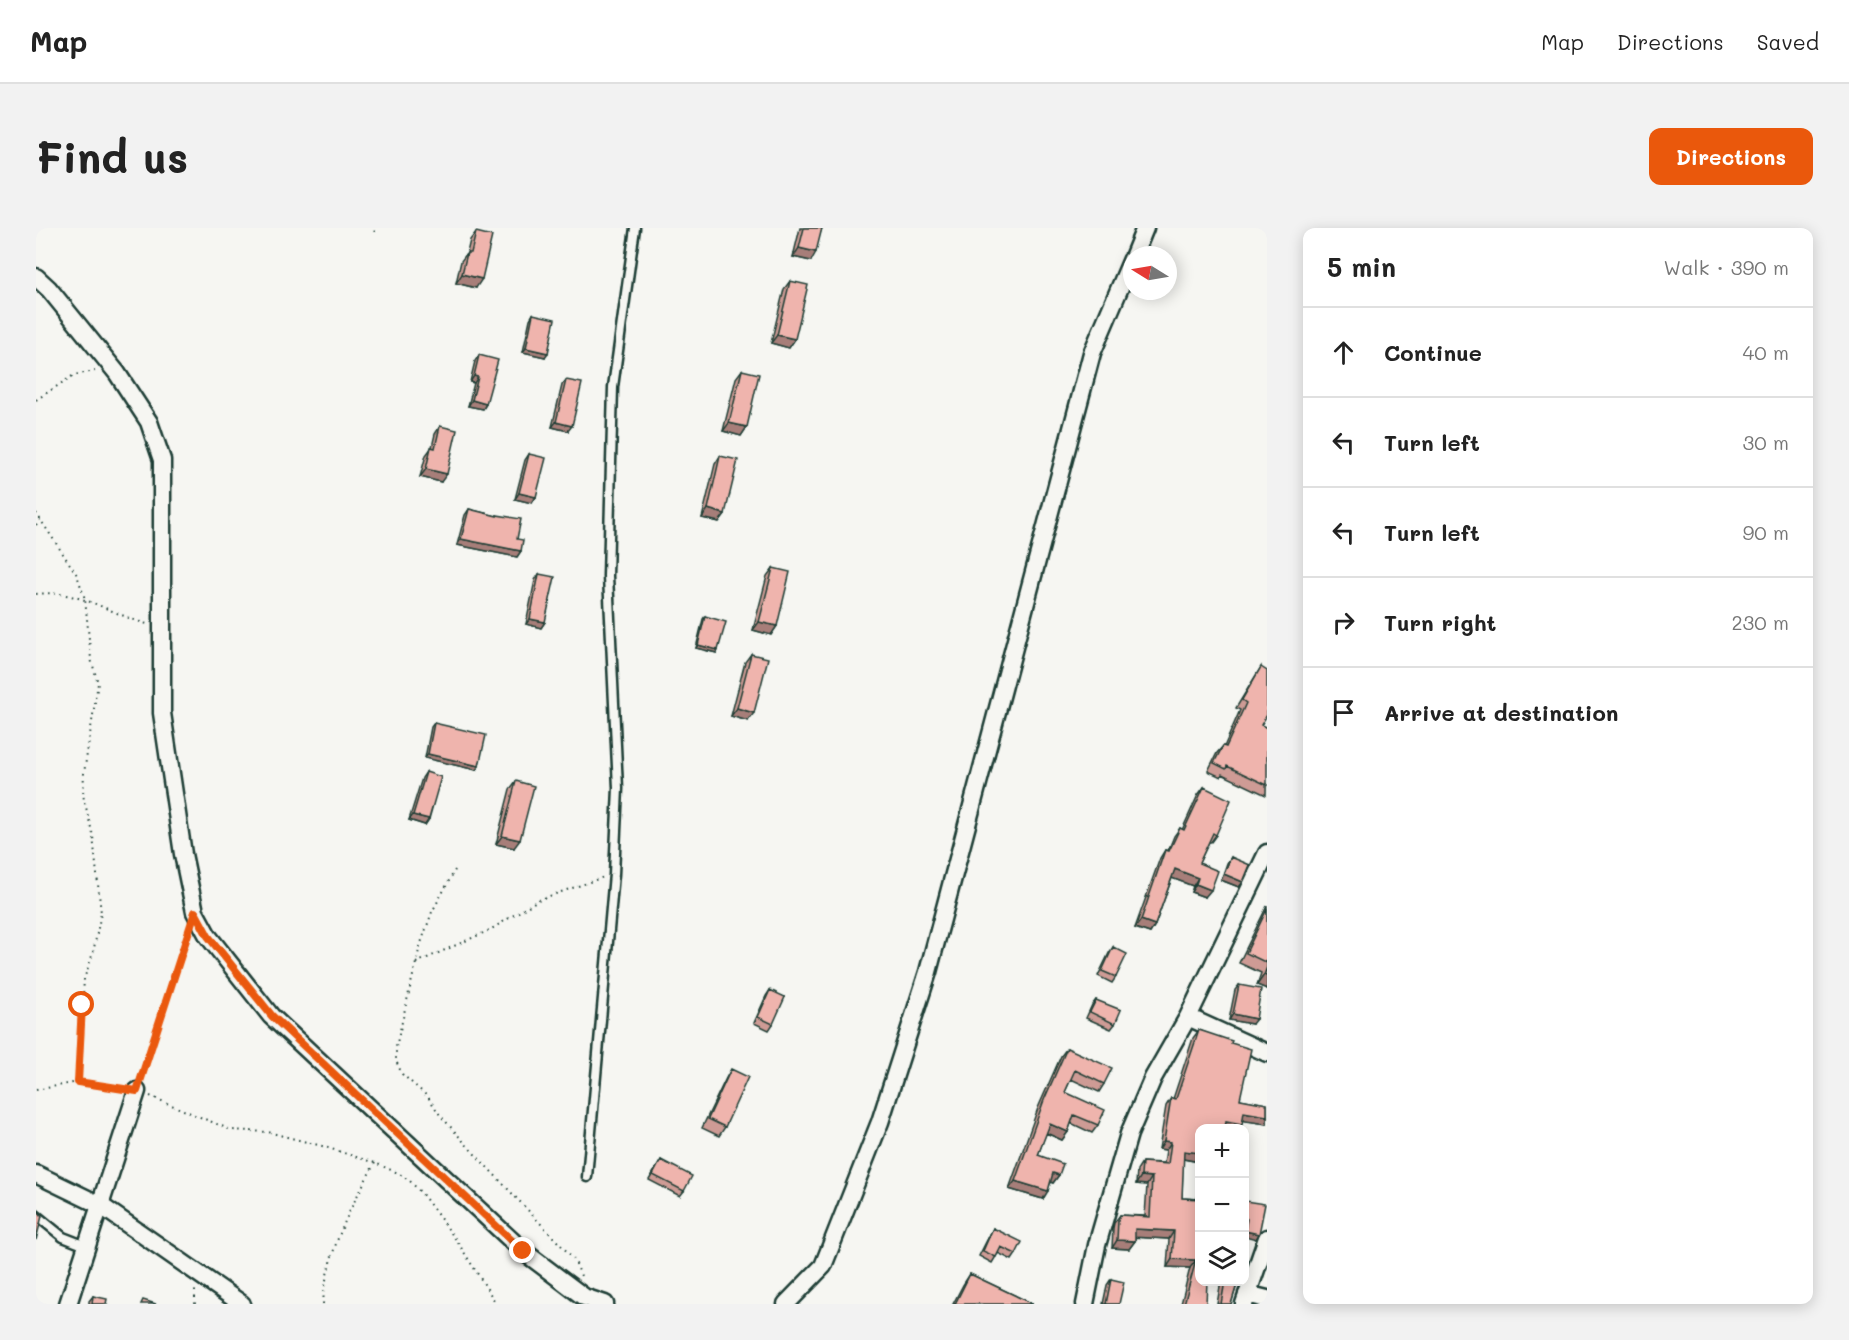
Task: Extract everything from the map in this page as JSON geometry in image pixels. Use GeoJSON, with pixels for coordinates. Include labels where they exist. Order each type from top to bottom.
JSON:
{"type":"FeatureCollection","features":[{"type":"Feature","properties":{"kind":"street"},"geometry":{"type":"LineString","coordinates":[[1138,246],[1145,228]]}},
{"type":"Feature","properties":{"kind":"street"},"geometry":{"type":"LineString","coordinates":[[36,277],[49,289],[113,368],[149,422],[162,460],[162,713],[183,854],[195,912],[208,936],[272,1016],[523,1251],[584,1296],[605,1304]]}},
{"type":"Feature","properties":{"kind":"street"},"geometry":{"type":"LineString","coordinates":[[786,1304],[823,1266],[880,1122],[928,972],[1092,352],[1123,280]]}},
{"type":"Feature","properties":{"kind":"street"},"geometry":{"type":"LineString","coordinates":[[1085,1304],[1097,1245],[1129,1134],[1153,1078],[1188,1017],[1267,853]]}},
{"type":"Feature","properties":{"kind":"street"},"geometry":{"type":"LineString","coordinates":[[1188,1017],[1267,1053]]}},
{"type":"Feature","properties":{"kind":"street"},"geometry":{"type":"LineString","coordinates":[[68,1304],[137,1091]]}},
{"type":"Feature","properties":{"kind":"street"},"geometry":{"type":"LineString","coordinates":[[36,1174],[100,1205],[242,1304]]}},
{"type":"Feature","properties":{"kind":"street"},"geometry":{"type":"LineString","coordinates":[[1267,1238],[1246,1299],[1267,1299]]}},
{"type":"Feature","properties":{"kind":"lane"},"geometry":{"type":"LineString","coordinates":[[587,1177],[614,874],[618,788],[608,576],[613,387],[635,228]]}},
{"type":"Feature","properties":{"kind":"lane"},"geometry":{"type":"LineString","coordinates":[[36,1215],[63,1237],[86,1246]]}},
{"type":"Feature","properties":{"kind":"path"},"geometry":{"type":"LineString","coordinates":[[374,232],[377,228]]}},
{"type":"Feature","properties":{"kind":"path"},"geometry":{"type":"LineString","coordinates":[[36,400],[74,375],[113,368]]}},
{"type":"Feature","properties":{"kind":"path"},"geometry":{"type":"LineString","coordinates":[[36,513],[77,575],[85,599],[91,659],[98,682],[84,773],[83,795],[93,836],[101,913],[93,953],[84,978],[78,1082]]}},
{"type":"Feature","properties":{"kind":"path"},"geometry":{"type":"LineString","coordinates":[[36,525],[41,518]]}},
{"type":"Feature","properties":{"kind":"path"},"geometry":{"type":"LineString","coordinates":[[36,594],[50,592],[85,599],[126,618],[161,628]]}},
{"type":"Feature","properties":{"kind":"path"},"geometry":{"type":"LineString","coordinates":[[455,870],[432,912],[416,963],[396,1047],[396,1060],[402,1074],[428,1097],[459,1137],[574,1259],[580,1271]]}},
{"type":"Feature","properties":{"kind":"path"},"geometry":{"type":"LineString","coordinates":[[416,963],[490,930],[538,900],[614,874]]}},
{"type":"Feature","properties":{"kind":"path"},"geometry":{"type":"LineString","coordinates":[[137,1091],[195,912]]}},
{"type":"Feature","properties":{"kind":"path"},"geometry":{"type":"LineString","coordinates":[[36,1090],[78,1082],[137,1091],[231,1130],[268,1132],[375,1163],[410,1181],[422,1194],[457,1241],[494,1300],[494,1304]]}},
{"type":"Feature","properties":{"kind":"path"},"geometry":{"type":"LineString","coordinates":[[323,1304],[330,1264],[347,1214],[375,1163]]}},
{"type":"Feature","properties":{"kind":"building"},"geometry":{"type":"Polygon","coordinates":[[[804,228],[822,228],[816,252],[799,248],[804,228]]]}},
{"type":"Feature","properties":{"kind":"building"},"geometry":{"type":"Polygon","coordinates":[[[476,232],[492,236],[482,279],[462,274],[467,253],[471,253],[476,232]]]}},
{"type":"Feature","properties":{"kind":"building"},"geometry":{"type":"Polygon","coordinates":[[[790,281],[808,285],[795,339],[777,335],[790,281]]]}},
{"type":"Feature","properties":{"kind":"building"},"geometry":{"type":"Polygon","coordinates":[[[533,314],[555,319],[548,353],[526,348],[533,314]]]}},
{"type":"Feature","properties":{"kind":"building"},"geometry":{"type":"Polygon","coordinates":[[[479,355],[498,360],[486,404],[472,400],[478,377],[474,376],[479,355]]]}},
{"type":"Feature","properties":{"kind":"building"},"geometry":{"type":"Polygon","coordinates":[[[742,370],[759,374],[747,427],[729,423],[742,370]]]}},
{"type":"Feature","properties":{"kind":"building"},"geometry":{"type":"Polygon","coordinates":[[[566,380],[582,383],[572,426],[556,422],[566,380]]]}},
{"type":"Feature","properties":{"kind":"building"},"geometry":{"type":"Polygon","coordinates":[[[440,426],[457,430],[447,474],[426,469],[431,447],[435,448],[440,426]]]}},
{"type":"Feature","properties":{"kind":"building"},"geometry":{"type":"Polygon","coordinates":[[[529,454],[546,458],[536,497],[519,493],[529,454]]]}},
{"type":"Feature","properties":{"kind":"building"},"geometry":{"type":"Polygon","coordinates":[[[720,456],[738,460],[725,514],[708,509],[720,456]]]}},
{"type":"Feature","properties":{"kind":"building"},"geometry":{"type":"Polygon","coordinates":[[[469,509],[521,519],[517,539],[523,540],[521,551],[461,539],[469,509]]]}},
{"type":"Feature","properties":{"kind":"building"},"geometry":{"type":"Polygon","coordinates":[[[773,568],[790,572],[777,626],[759,622],[773,568]]]}},
{"type":"Feature","properties":{"kind":"building"},"geometry":{"type":"Polygon","coordinates":[[[539,574],[555,577],[545,622],[530,619],[539,574]]]}},
{"type":"Feature","properties":{"kind":"building"},"geometry":{"type":"Polygon","coordinates":[[[705,616],[726,622],[718,650],[698,645],[705,616]]]}},
{"type":"Feature","properties":{"kind":"building"},"geometry":{"type":"Polygon","coordinates":[[[751,654],[768,658],[754,713],[737,708],[751,654]]]}},
{"type":"Feature","properties":{"kind":"building"},"geometry":{"type":"Polygon","coordinates":[[[1261,667],[1267,671],[1267,715],[1261,725],[1267,728],[1267,785],[1227,766],[1226,769],[1214,763],[1223,746],[1226,747],[1246,703],[1242,700],[1261,667]]]}},
{"type":"Feature","properties":{"kind":"building"},"geometry":{"type":"Polygon","coordinates":[[[434,723],[486,735],[479,766],[428,754],[434,723]]]}},
{"type":"Feature","properties":{"kind":"building"},"geometry":{"type":"Polygon","coordinates":[[[426,772],[441,777],[429,819],[413,815],[426,772]]]}},
{"type":"Feature","properties":{"kind":"building"},"geometry":{"type":"Polygon","coordinates":[[[516,781],[534,786],[520,840],[502,836],[516,781]]]}},
{"type":"Feature","properties":{"kind":"building"},"geometry":{"type":"Polygon","coordinates":[[[1204,787],[1231,800],[1216,835],[1213,833],[1199,863],[1218,871],[1211,890],[1196,884],[1198,878],[1175,869],[1155,925],[1141,920],[1165,850],[1169,851],[1180,828],[1184,830],[1204,787]]]}},
{"type":"Feature","properties":{"kind":"building"},"geometry":{"type":"Polygon","coordinates":[[[1231,857],[1250,865],[1243,882],[1224,874],[1231,857]]]}},
{"type":"Feature","properties":{"kind":"building"},"geometry":{"type":"Polygon","coordinates":[[[1267,909],[1267,963],[1246,953],[1267,909]]]}},
{"type":"Feature","properties":{"kind":"building"},"geometry":{"type":"Polygon","coordinates":[[[1113,947],[1127,954],[1116,977],[1102,971],[1113,947]]]}},
{"type":"Feature","properties":{"kind":"building"},"geometry":{"type":"Polygon","coordinates":[[[1239,985],[1261,989],[1256,1019],[1233,1014],[1239,985]]]}},
{"type":"Feature","properties":{"kind":"building"},"geometry":{"type":"Polygon","coordinates":[[[770,990],[785,997],[773,1024],[758,1017],[770,990]]]}},
{"type":"Feature","properties":{"kind":"building"},"geometry":{"type":"Polygon","coordinates":[[[1096,1000],[1121,1010],[1115,1024],[1090,1012],[1096,1000]]]}},
{"type":"Feature","properties":{"kind":"building"},"geometry":{"type":"Polygon","coordinates":[[[1199,1030],[1251,1049],[1240,1099],[1267,1104],[1267,1116],[1244,1112],[1242,1124],[1226,1121],[1226,1124],[1195,1124],[1195,1152],[1184,1151],[1182,1198],[1195,1199],[1195,1260],[1172,1259],[1174,1231],[1135,1229],[1135,1241],[1117,1240],[1120,1215],[1150,1217],[1152,1177],[1141,1176],[1142,1162],[1168,1164],[1171,1142],[1164,1141],[1171,1098],[1176,1099],[1199,1030]]]}},
{"type":"Feature","properties":{"kind":"building"},"geometry":{"type":"Polygon","coordinates":[[[1067,1048],[1112,1068],[1104,1084],[1075,1070],[1065,1092],[1105,1110],[1098,1125],[1074,1115],[1068,1132],[1050,1124],[1038,1155],[1063,1164],[1059,1175],[1053,1173],[1048,1191],[1015,1181],[1044,1100],[1067,1048]]]}},
{"type":"Feature","properties":{"kind":"building"},"geometry":{"type":"Polygon","coordinates":[[[731,1069],[748,1077],[725,1127],[708,1119],[731,1069]]]}},
{"type":"Feature","properties":{"kind":"building"},"geometry":{"type":"Polygon","coordinates":[[[661,1160],[692,1176],[684,1191],[653,1175],[661,1160]]]}},
{"type":"Feature","properties":{"kind":"building"},"geometry":{"type":"Polygon","coordinates":[[[1249,1202],[1265,1204],[1259,1234],[1249,1232],[1249,1202]]]}},
{"type":"Feature","properties":{"kind":"building"},"geometry":{"type":"Polygon","coordinates":[[[36,1208],[42,1216],[36,1240],[36,1208]]]}},
{"type":"Feature","properties":{"kind":"building"},"geometry":{"type":"Polygon","coordinates":[[[993,1228],[1022,1242],[1016,1254],[1001,1247],[996,1257],[983,1251],[993,1228]]]}},
{"type":"Feature","properties":{"kind":"building"},"geometry":{"type":"Polygon","coordinates":[[[1195,1264],[1195,1286],[1207,1286],[1206,1304],[1184,1304],[1195,1264]]]}},
{"type":"Feature","properties":{"kind":"building"},"geometry":{"type":"Polygon","coordinates":[[[970,1274],[1033,1304],[955,1304],[970,1274]]]}},
{"type":"Feature","properties":{"kind":"building"},"geometry":{"type":"Polygon","coordinates":[[[1111,1279],[1124,1282],[1119,1304],[1106,1304],[1111,1279]]]}},
{"type":"Feature","properties":{"kind":"building"},"geometry":{"type":"Polygon","coordinates":[[[1224,1286],[1236,1286],[1231,1304],[1221,1304],[1224,1286]]]}},
{"type":"Feature","properties":{"kind":"building"},"geometry":{"type":"Polygon","coordinates":[[[93,1296],[107,1299],[106,1304],[92,1304],[93,1296]]]}},
{"type":"Feature","properties":{"kind":"building"},"geometry":{"type":"Polygon","coordinates":[[[143,1300],[156,1304],[141,1304],[143,1300]]]}},
{"type":"Feature","properties":{"kind":"route"},"geometry":{"type":"LineString","coordinates":[[82,1005],[78,1082],[137,1091],[195,912],[208,936],[272,1016],[523,1251]]}}]}
